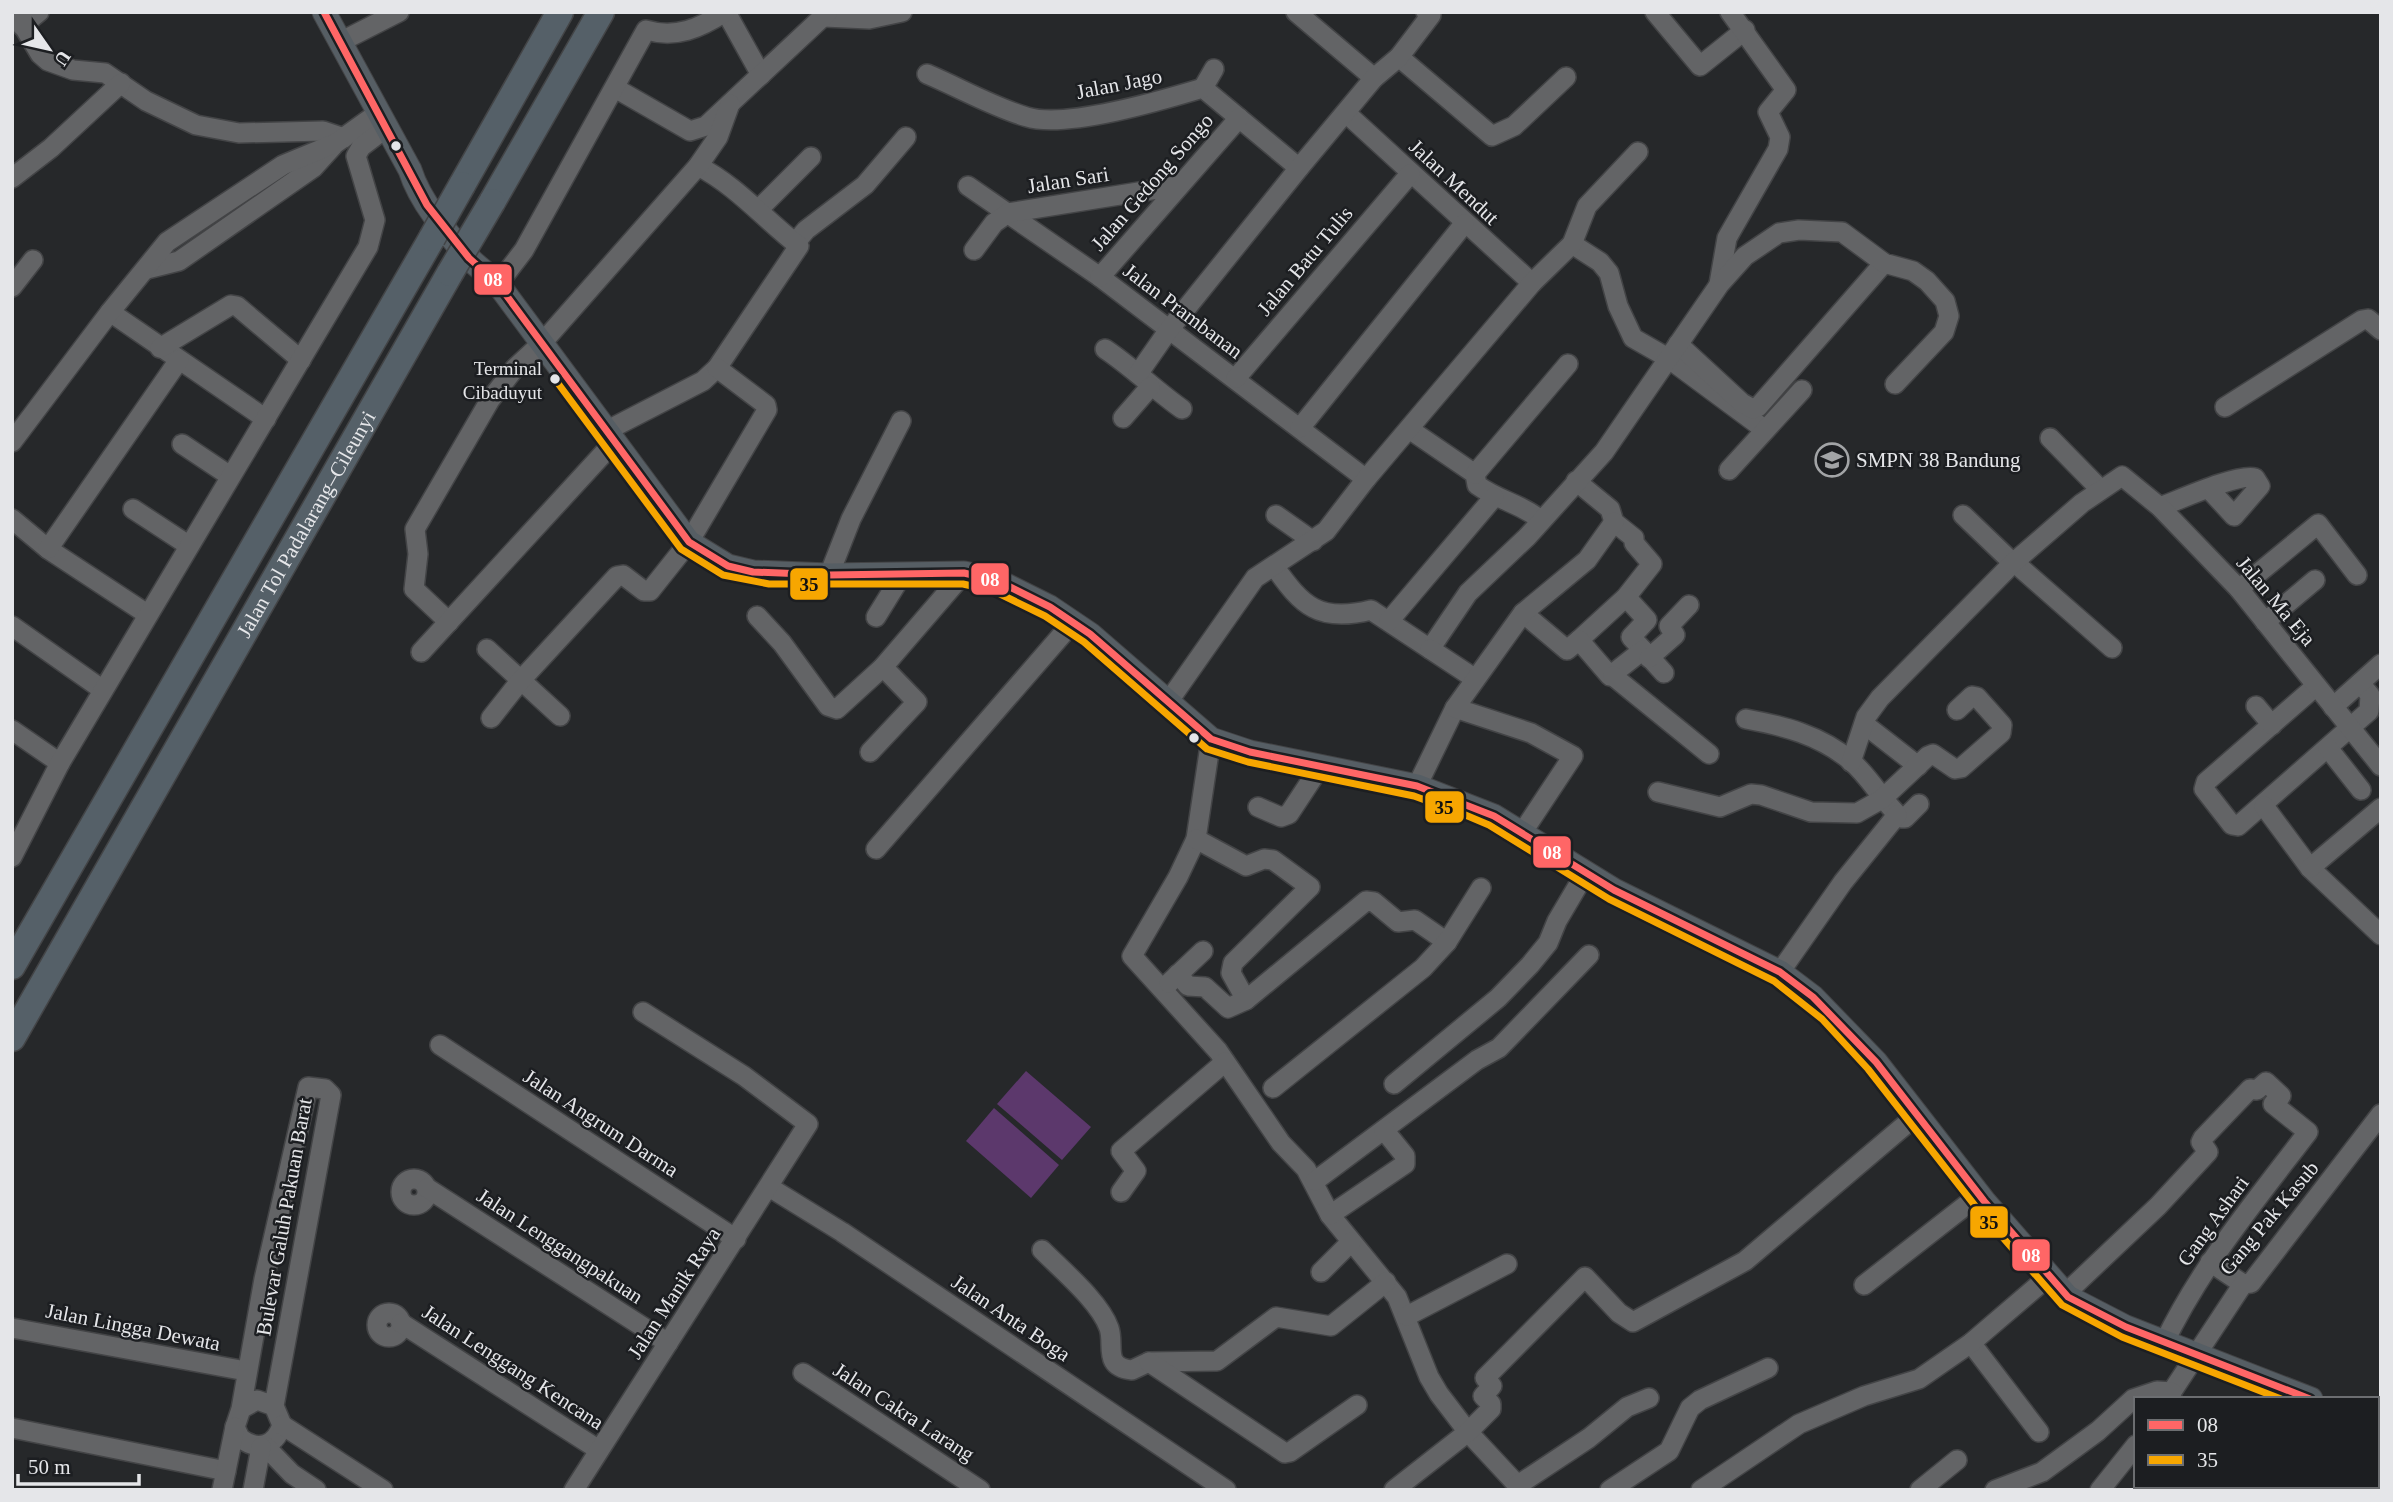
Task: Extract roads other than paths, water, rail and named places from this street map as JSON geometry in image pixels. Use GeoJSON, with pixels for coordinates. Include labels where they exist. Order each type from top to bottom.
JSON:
{"type":"FeatureCollection","features":[{"type":"Feature","properties":{"kind":"highway","name":"Jalan Tol Padalarang–Cileunyi"},"geometry":{"type":"LineString","coordinates":[[12,966],[560,12]]}},
{"type":"Feature","properties":{"kind":"highway","name":"Jalan Tol Padalarang–Cileunyi"},"geometry":{"type":"LineString","coordinates":[[12,1038],[601,12]]}},
{"type":"Feature","properties":{"kind":"main road"},"geometry":{"type":"LineString","coordinates":[[324,12],[410,170],[426,181],[481,250],[493,279],[689,542],[717,561],[739,569],[769,574],[964,573],[1012,587],[1073,622],[1211,739],[1229,747],[1417,786],[1493,816],[1614,890],[1780,972],[1844,1027],[1918,1114],[1979,1195],[2065,1294],[2098,1315],[2305,1397]]}},
{"type":"Feature","properties":{"kind":"street"},"geometry":{"type":"LineString","coordinates":[[39,12],[19,19],[40,54],[48,61],[73,69],[105,73],[170,114],[219,131],[323,131],[340,140]]}},
{"type":"Feature","properties":{"kind":"street"},"geometry":{"type":"LineString","coordinates":[[340,42],[399,12]]}},
{"type":"Feature","properties":{"kind":"street"},"geometry":{"type":"LineString","coordinates":[[615,88],[690,131],[706,126],[826,15],[869,19],[902,12]]}},
{"type":"Feature","properties":{"kind":"street"},"geometry":{"type":"LineString","coordinates":[[1296,12],[1374,78]]}},
{"type":"Feature","properties":{"kind":"street"},"geometry":{"type":"LineString","coordinates":[[1123,418],[1168,331],[1374,78],[1399,57],[1431,15],[1426,12]]}},
{"type":"Feature","properties":{"kind":"street"},"geometry":{"type":"LineString","coordinates":[[1656,12],[1700,66],[1745,30]]}},
{"type":"Feature","properties":{"kind":"street"},"geometry":{"type":"LineString","coordinates":[[1718,285],[1727,238],[1778,149],[1780,137],[1769,120],[1768,112],[1786,90],[1730,12]]}},
{"type":"Feature","properties":{"kind":"street"},"geometry":{"type":"LineString","coordinates":[[493,279],[524,250],[646,30],[671,35],[706,26],[723,13],[761,75]]}},
{"type":"Feature","properties":{"kind":"street"},"geometry":{"type":"LineString","coordinates":[[1399,57],[1492,136],[1514,126],[1566,78]]}},
{"type":"Feature","properties":{"kind":"street"},"geometry":{"type":"LineString","coordinates":[[1214,69],[1203,88],[1300,167]]}},
{"type":"Feature","properties":{"kind":"street","name":"Jalan Jago"},"geometry":{"type":"LineString","coordinates":[[927,75],[1028,118],[1051,121],[1156,103],[1203,88]]}},
{"type":"Feature","properties":{"kind":"street"},"geometry":{"type":"LineString","coordinates":[[12,178],[51,148],[121,83]]}},
{"type":"Feature","properties":{"kind":"street"},"geometry":{"type":"LineString","coordinates":[[449,622],[414,589],[418,554],[415,529],[491,400],[515,368],[542,343],[698,166],[718,137],[730,104]]}},
{"type":"Feature","properties":{"kind":"street","name":"Jalan Mendut"},"geometry":{"type":"LineString","coordinates":[[1346,113],[1532,284]]}},
{"type":"Feature","properties":{"kind":"street","name":"Jalan Gedong Songo"},"geometry":{"type":"LineString","coordinates":[[1100,277],[1176,186],[1238,118]]}},
{"type":"Feature","properties":{"kind":"street"},"geometry":{"type":"LineString","coordinates":[[12,442],[110,312],[167,242],[283,165],[382,121]]}},
{"type":"Feature","properties":{"kind":"street"},"geometry":{"type":"LineString","coordinates":[[15,845],[147,614],[368,247],[374,220],[356,156],[382,121]]}},
{"type":"Feature","properties":{"kind":"street"},"geometry":{"type":"LineString","coordinates":[[795,243],[806,230],[865,185],[906,137]]}},
{"type":"Feature","properties":{"kind":"street"},"geometry":{"type":"LineString","coordinates":[[1168,702],[1255,578],[1326,531],[1366,479],[1532,284],[1572,244],[1587,206],[1638,152]]}},
{"type":"Feature","properties":{"kind":"street"},"geometry":{"type":"LineString","coordinates":[[758,209],[811,157]]}},
{"type":"Feature","properties":{"kind":"street"},"geometry":{"type":"LineString","coordinates":[[421,652],[610,437],[703,380],[717,368],[793,257],[799,246],[719,177],[698,166]]}},
{"type":"Feature","properties":{"kind":"street","name":"Jalan Batu Tulis"},"geometry":{"type":"LineString","coordinates":[[1236,378],[1410,174]]}},
{"type":"Feature","properties":{"kind":"street","name":"Jalan Prambanan"},"geometry":{"type":"LineString","coordinates":[[968,186],[1100,277],[1366,479]]}},
{"type":"Feature","properties":{"kind":"street","name":"Jalan Sari"},"geometry":{"type":"LineString","coordinates":[[1009,213],[1176,186]]}},
{"type":"Feature","properties":{"kind":"street"},"geometry":{"type":"LineString","coordinates":[[974,250],[994,223],[1009,213]]}},
{"type":"Feature","properties":{"kind":"street"},"geometry":{"type":"LineString","coordinates":[[1300,428],[1464,224]]}},
{"type":"Feature","properties":{"kind":"street"},"geometry":{"type":"LineString","coordinates":[[1430,649],[1468,593],[1604,452],[1718,285],[1760,245],[1779,233],[1799,230],[1842,232],[1884,263],[1913,271],[1927,281],[1945,301],[1949,316],[1944,332],[1895,384]]}},
{"type":"Feature","properties":{"kind":"street"},"geometry":{"type":"LineString","coordinates":[[1572,244],[1590,254],[1609,273],[1618,306],[1633,338],[1642,346],[1673,351],[1753,409],[1766,399],[1884,263]]}},
{"type":"Feature","properties":{"kind":"street"},"geometry":{"type":"LineString","coordinates":[[12,287],[33,260]]}},
{"type":"Feature","properties":{"kind":"street"},"geometry":{"type":"LineString","coordinates":[[160,348],[230,305],[237,306],[301,360]]}},
{"type":"Feature","properties":{"kind":"street"},"geometry":{"type":"LineString","coordinates":[[110,312],[266,419]]}},
{"type":"Feature","properties":{"kind":"street"},"geometry":{"type":"LineString","coordinates":[[2225,407],[2362,320],[2374,324]]}},
{"type":"Feature","properties":{"kind":"street"},"geometry":{"type":"LineString","coordinates":[[1105,349],[1182,408]]}},
{"type":"Feature","properties":{"kind":"street"},"geometry":{"type":"LineString","coordinates":[[1673,351],[1764,429]]}},
{"type":"Feature","properties":{"kind":"street"},"geometry":{"type":"LineString","coordinates":[[48,548],[179,360]]}},
{"type":"Feature","properties":{"kind":"street"},"geometry":{"type":"LineString","coordinates":[[1475,474],[1568,364]]}},
{"type":"Feature","properties":{"kind":"street"},"geometry":{"type":"LineString","coordinates":[[491,718],[521,680],[617,576],[623,575],[643,592],[650,591],[689,542],[767,410],[766,405],[717,368]]}},
{"type":"Feature","properties":{"kind":"street"},"geometry":{"type":"LineString","coordinates":[[1729,470],[1802,390]]}},
{"type":"Feature","properties":{"kind":"street"},"geometry":{"type":"LineString","coordinates":[[829,575],[851,519],[901,421]]}},
{"type":"Feature","properties":{"kind":"street"},"geometry":{"type":"LineString","coordinates":[[1409,429],[1475,474],[1478,485],[1494,497],[1517,503],[1541,520]]}},
{"type":"Feature","properties":{"kind":"street"},"geometry":{"type":"LineString","coordinates":[[1852,762],[1868,713],[1880,698],[2014,563],[2100,489],[2049,438]]}},
{"type":"Feature","properties":{"kind":"street"},"geometry":{"type":"LineString","coordinates":[[182,444],[230,475]]}},
{"type":"Feature","properties":{"kind":"street","name":"Jalan Ma Eja"},"geometry":{"type":"LineString","coordinates":[[2100,489],[2118,477],[2126,477],[2160,507],[2239,589],[2381,766]]}},
{"type":"Feature","properties":{"kind":"street"},"geometry":{"type":"LineString","coordinates":[[1523,613],[1567,650],[1626,597],[1652,564],[1634,542],[1634,538],[1614,522],[1610,509],[1576,481]]}},
{"type":"Feature","properties":{"kind":"street"},"geometry":{"type":"LineString","coordinates":[[2160,507],[2209,489]]}},
{"type":"Feature","properties":{"kind":"street"},"geometry":{"type":"LineString","coordinates":[[1389,621],[1494,497]]}},
{"type":"Feature","properties":{"kind":"street"},"geometry":{"type":"LineString","coordinates":[[133,509],[188,545]]}},
{"type":"Feature","properties":{"kind":"street"},"geometry":{"type":"LineString","coordinates":[[1276,515],[1313,541]]}},
{"type":"Feature","properties":{"kind":"street"},"geometry":{"type":"LineString","coordinates":[[1963,515],[2112,648]]}},
{"type":"Feature","properties":{"kind":"street"},"geometry":{"type":"LineString","coordinates":[[12,519],[48,548],[147,614]]}},
{"type":"Feature","properties":{"kind":"street"},"geometry":{"type":"LineString","coordinates":[[1417,786],[1455,708],[1474,678],[1523,613],[1587,560],[1614,522]]}},
{"type":"Feature","properties":{"kind":"street"},"geometry":{"type":"LineString","coordinates":[[2239,589],[2318,524],[2357,575]]}},
{"type":"Feature","properties":{"kind":"street"},"geometry":{"type":"LineString","coordinates":[[1274,566],[1293,594],[1309,607],[1342,614],[1371,610],[1474,678]]}},
{"type":"Feature","properties":{"kind":"street"},"geometry":{"type":"LineString","coordinates":[[757,617],[833,708],[841,707],[883,667],[964,573]]}},
{"type":"Feature","properties":{"kind":"street"},"geometry":{"type":"LineString","coordinates":[[876,617],[902,575]]}},
{"type":"Feature","properties":{"kind":"street"},"geometry":{"type":"LineString","coordinates":[[2265,622],[2315,580]]}},
{"type":"Feature","properties":{"kind":"street"},"geometry":{"type":"LineString","coordinates":[[1626,597],[1647,620],[1631,637],[1664,673]]}},
{"type":"Feature","properties":{"kind":"street"},"geometry":{"type":"LineString","coordinates":[[1613,676],[1675,635],[1669,626],[1689,605]]}},
{"type":"Feature","properties":{"kind":"street"},"geometry":{"type":"LineString","coordinates":[[876,849],[1073,622]]}},
{"type":"Feature","properties":{"kind":"street"},"geometry":{"type":"LineString","coordinates":[[12,626],[103,690]]}},
{"type":"Feature","properties":{"kind":"street"},"geometry":{"type":"LineString","coordinates":[[1579,640],[1613,676],[1709,754]]}},
{"type":"Feature","properties":{"kind":"street"},"geometry":{"type":"LineString","coordinates":[[488,649],[560,716]]}},
{"type":"Feature","properties":{"kind":"street"},"geometry":{"type":"LineString","coordinates":[[2333,707],[2381,664]]}},
{"type":"Feature","properties":{"kind":"street"},"geometry":{"type":"LineString","coordinates":[[870,752],[917,702],[883,667]]}},
{"type":"Feature","properties":{"kind":"street"},"geometry":{"type":"LineString","coordinates":[[2316,685],[2203,786],[2236,827],[2264,806],[2370,711],[2370,695],[2360,683]]}},
{"type":"Feature","properties":{"kind":"street"},"geometry":{"type":"LineString","coordinates":[[1658,792],[1720,807],[1751,794],[1811,812],[1857,813],[1882,799],[1933,754],[1955,769],[1961,768],[2001,733],[2002,724],[1977,697],[1972,696],[1957,710]]}},
{"type":"Feature","properties":{"kind":"street"},"geometry":{"type":"LineString","coordinates":[[2256,706],[2272,725]]}},
{"type":"Feature","properties":{"kind":"street"},"geometry":{"type":"LineString","coordinates":[[1455,708],[1531,733],[1573,756],[1522,833]]}},
{"type":"Feature","properties":{"kind":"street"},"geometry":{"type":"LineString","coordinates":[[1746,719],[1820,740],[1852,762],[1882,799],[1903,819],[1919,804]]}},
{"type":"Feature","properties":{"kind":"street"},"geometry":{"type":"LineString","coordinates":[[1864,724],[1918,766]]}},
{"type":"Feature","properties":{"kind":"street"},"geometry":{"type":"LineString","coordinates":[[12,730],[60,763]]}},
{"type":"Feature","properties":{"kind":"street"},"geometry":{"type":"LineString","coordinates":[[1211,739],[1196,839],[1178,877],[1132,952],[1133,959],[1163,988],[1225,1062],[1281,1143],[1315,1181],[1330,1215],[1386,1282],[1407,1316],[1429,1377],[1468,1432],[1520,1487],[1627,1407],[1649,1398]]}},
{"type":"Feature","properties":{"kind":"street"},"geometry":{"type":"LineString","coordinates":[[2328,748],[2361,790]]}},
{"type":"Feature","properties":{"kind":"street"},"geometry":{"type":"LineString","coordinates":[[1258,807],[1281,817],[1289,814],[1320,767]]}},
{"type":"Feature","properties":{"kind":"street"},"geometry":{"type":"LineString","coordinates":[[2264,806],[2310,868],[2381,935]]}},
{"type":"Feature","properties":{"kind":"street"},"geometry":{"type":"LineString","coordinates":[[2310,868],[2381,808]]}},
{"type":"Feature","properties":{"kind":"street"},"geometry":{"type":"LineString","coordinates":[[1780,972],[1843,882],[1897,815]]}},
{"type":"Feature","properties":{"kind":"street"},"geometry":{"type":"LineString","coordinates":[[1196,839],[1245,866],[1264,859],[1273,860],[1310,887],[1233,963],[1231,973],[1246,1000]]}},
{"type":"Feature","properties":{"kind":"street"},"geometry":{"type":"LineString","coordinates":[[1394,1084],[1490,1005],[1530,964],[1548,943],[1557,921],[1586,872]]}},
{"type":"Feature","properties":{"kind":"street"},"geometry":{"type":"LineString","coordinates":[[1273,1088],[1407,982],[1447,942],[1481,888]]}},
{"type":"Feature","properties":{"kind":"street"},"geometry":{"type":"LineString","coordinates":[[1178,974],[1192,988],[1202,986],[1209,989],[1228,1008],[1246,1000],[1366,901],[1374,902],[1398,922],[1415,920],[1447,942]]}},
{"type":"Feature","properties":{"kind":"street"},"geometry":{"type":"LineString","coordinates":[[1163,988],[1203,951]]}},
{"type":"Feature","properties":{"kind":"street"},"geometry":{"type":"LineString","coordinates":[[1315,1181],[1477,1060],[1499,1048],[1589,955]]}},
{"type":"Feature","properties":{"kind":"street","name":"Jalan Manik Raya"},"geometry":{"type":"LineString","coordinates":[[573,1490],[807,1125],[744,1076],[643,1012]]}},
{"type":"Feature","properties":{"kind":"street","name":"Jalan Angrum Darma"},"geometry":{"type":"LineString","coordinates":[[440,1045],[736,1239]]}},
{"type":"Feature","properties":{"kind":"street"},"geometry":{"type":"LineString","coordinates":[[1121,1192],[1135,1177],[1136,1171],[1121,1151],[1225,1062]]}},
{"type":"Feature","properties":{"kind":"street","name":"Gang Ashari"},"geometry":{"type":"LineString","coordinates":[[2065,1294],[2158,1206],[2208,1152],[2201,1142],[2203,1138],[2250,1089],[2257,1090],[2266,1082],[2281,1096],[2273,1104],[2308,1132],[2210,1262],[2187,1297],[2164,1343]]}},
{"type":"Feature","properties":{"kind":"street","name":"Bulevar Galuh Pakuan Barat"},"geometry":{"type":"LineString","coordinates":[[224,1480],[264,1279],[308,1087],[325,1089],[331,1095],[274,1406]]}},
{"type":"Feature","properties":{"kind":"street"},"geometry":{"type":"LineString","coordinates":[[1394,1490],[1468,1432],[1491,1409],[1491,1404],[1483,1396],[1492,1386],[1485,1378],[1585,1277],[1619,1313],[1633,1322],[1745,1261],[1918,1114]]}},
{"type":"Feature","properties":{"kind":"street","name":"Gang Pak Kasub"},"geometry":{"type":"LineString","coordinates":[[2169,1395],[2243,1284],[2251,1283],[2381,1114]]}},
{"type":"Feature","properties":{"kind":"street"},"geometry":{"type":"LineString","coordinates":[[1330,1215],[1405,1164],[1405,1156],[1384,1130]]}},
{"type":"Feature","properties":{"kind":"street","name":"Jalan Anta Boga"},"geometry":{"type":"LineString","coordinates":[[769,1186],[842,1232],[1226,1490]]}},
{"type":"Feature","properties":{"kind":"street","name":"Jalan Lenggangpakuan"},"geometry":{"type":"LineString","coordinates":[[427,1188],[668,1343]]}},
{"type":"Feature","properties":{"kind":"street"},"geometry":{"type":"LineString","coordinates":[[1864,1285],[1979,1195]]}},
{"type":"Feature","properties":{"kind":"street"},"geometry":{"type":"LineString","coordinates":[[1321,1272],[1351,1242]]}},
{"type":"Feature","properties":{"kind":"street"},"geometry":{"type":"LineString","coordinates":[[1042,1250],[1088,1298],[1109,1327],[1109,1351],[1121,1367],[1132,1370],[1149,1362],[1217,1361],[1276,1317],[1331,1326],[1386,1282]]}},
{"type":"Feature","properties":{"kind":"street"},"geometry":{"type":"LineString","coordinates":[[2210,1262],[2243,1284]]}},
{"type":"Feature","properties":{"kind":"street"},"geometry":{"type":"LineString","coordinates":[[1407,1316],[1507,1264]]}},
{"type":"Feature","properties":{"kind":"street"},"geometry":{"type":"LineString","coordinates":[[1701,1490],[1799,1424],[1864,1396],[1919,1379],[1971,1343],[2048,1277]]}},
{"type":"Feature","properties":{"kind":"street","name":"Jalan Lenggang Kencana"},"geometry":{"type":"LineString","coordinates":[[401,1323],[599,1450]]}},
{"type":"Feature","properties":{"kind":"street","name":"Jalan Lingga Dewata"},"geometry":{"type":"LineString","coordinates":[[12,1328],[246,1371]]}},
{"type":"Feature","properties":{"kind":"street"},"geometry":{"type":"LineString","coordinates":[[1971,1343],[2039,1432]]}},
{"type":"Feature","properties":{"kind":"street"},"geometry":{"type":"LineString","coordinates":[[1149,1362],[1284,1453],[1290,1452],[1357,1405]]}},
{"type":"Feature","properties":{"kind":"street"},"geometry":{"type":"LineString","coordinates":[[1610,1490],[1669,1451],[1690,1408],[1700,1399],[1768,1368]]}},
{"type":"Feature","properties":{"kind":"street","name":"Jalan Cakra Larang"},"geometry":{"type":"LineString","coordinates":[[803,1373],[981,1490]]}},
{"type":"Feature","properties":{"kind":"street"},"geometry":{"type":"LineString","coordinates":[[2139,1397],[2157,1391],[2169,1395]]}},
{"type":"Feature","properties":{"kind":"street"},"geometry":{"type":"LineString","coordinates":[[1995,1490],[2042,1472],[2098,1431],[2134,1399]]}},
{"type":"Feature","properties":{"kind":"street"},"geometry":{"type":"LineString","coordinates":[[282,1425],[273,1441],[263,1446],[249,1445],[240,1438],[238,1418],[257,1400],[274,1406],[282,1425],[383,1490]]}},
{"type":"Feature","properties":{"kind":"street"},"geometry":{"type":"LineString","coordinates":[[12,1428],[224,1480]]}},
{"type":"Feature","properties":{"kind":"street"},"geometry":{"type":"LineString","coordinates":[[253,1490],[263,1446]]}},
{"type":"Feature","properties":{"kind":"street"},"geometry":{"type":"LineString","coordinates":[[263,1446],[292,1474],[316,1490]]}},
{"type":"Feature","properties":{"kind":"street"},"geometry":{"type":"LineString","coordinates":[[2100,1490],[2134,1448]]}},
{"type":"Feature","properties":{"kind":"street"},"geometry":{"type":"LineString","coordinates":[[1920,1490],[1957,1460]]}},
{"type":"Feature","properties":{"kind":"place","name":"Terminal Cibaduyut"},"geometry":{"type":"Point","coordinates":[555,379]}},
{"type":"Feature","properties":{"kind":"place","name":"SMPN 38 Bandung"},"geometry":{"type":"Point","coordinates":[1832,460]}}]}
